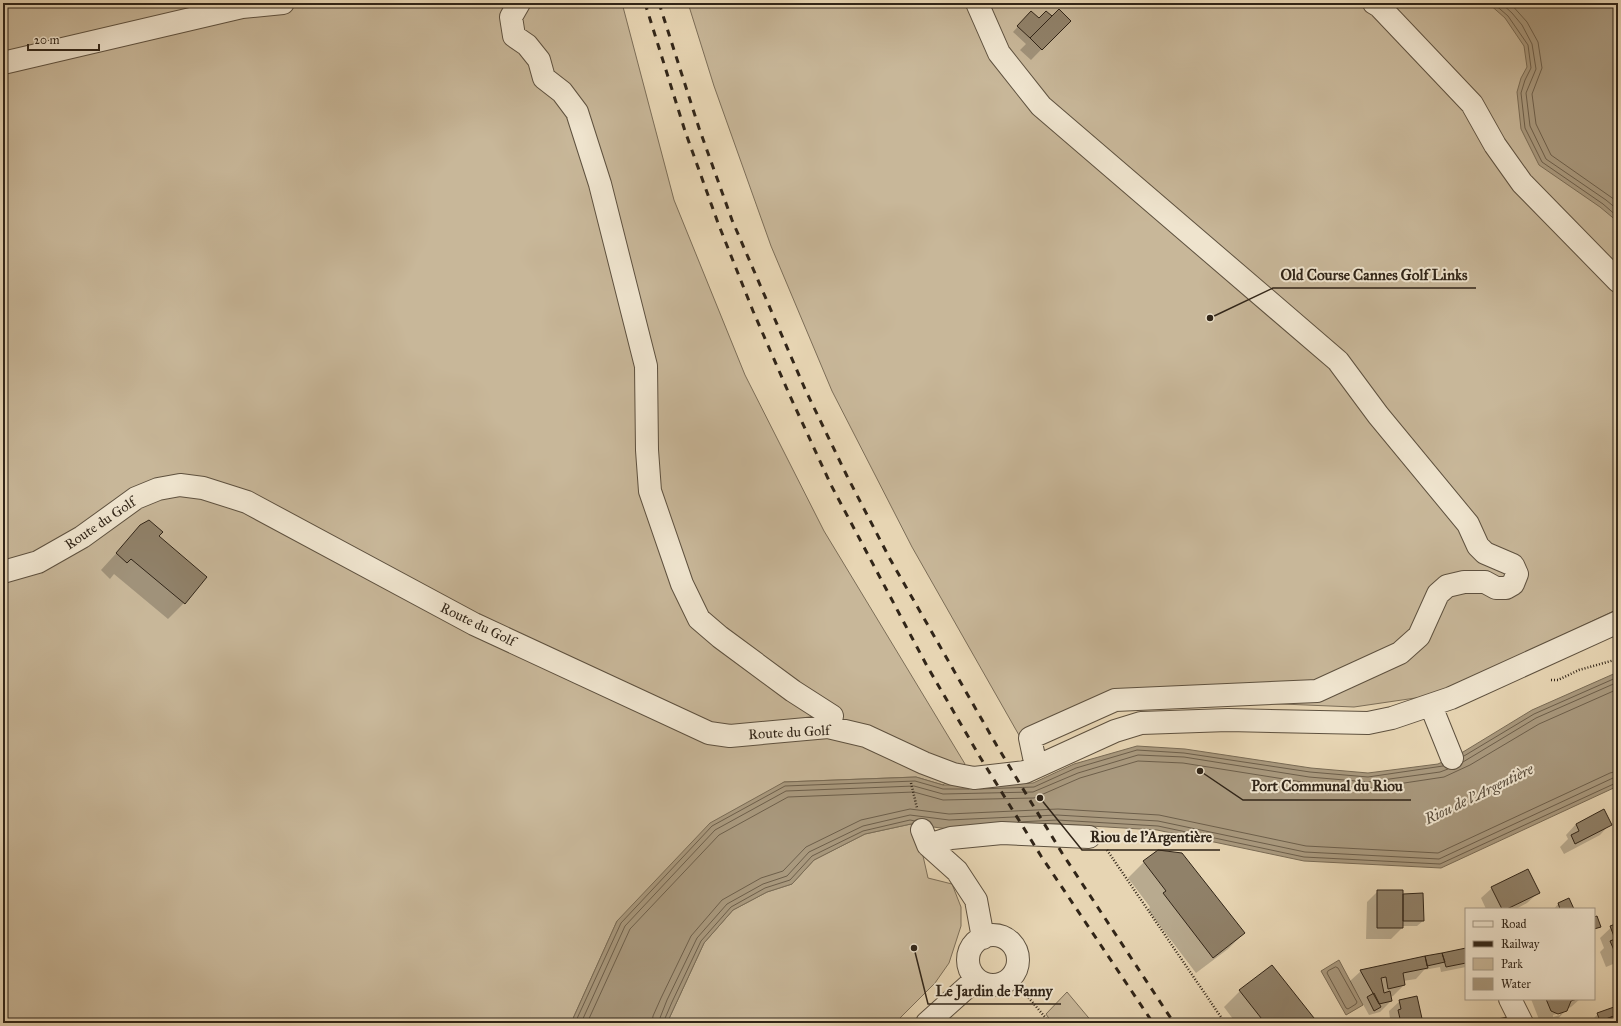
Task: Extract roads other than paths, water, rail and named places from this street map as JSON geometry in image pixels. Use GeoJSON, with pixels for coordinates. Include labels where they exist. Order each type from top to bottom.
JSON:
{"type":"FeatureCollection","features":[{"type":"Feature","properties":{"kind":"street"},"geometry":{"type":"LineString","coordinates":[[3,63],[242,7],[283,3]]}},
{"type":"Feature","properties":{"kind":"street"},"geometry":{"type":"LineString","coordinates":[[520,3],[511,17],[514,36],[528,45],[539,60],[544,78],[562,92],[577,112],[600,184],[646,366],[650,491],[682,584],[699,619],[720,638],[780,682],[832,716]]}},
{"type":"Feature","properties":{"kind":"street"},"geometry":{"type":"LineString","coordinates":[[976,3],[999,53],[1041,106],[1338,361],[1378,415],[1468,524],[1478,546],[1485,553],[1513,565],[1517,574],[1513,584],[1506,588],[1496,588],[1485,582],[1464,582],[1447,586],[1438,594],[1419,636],[1400,653],[1317,690],[1115,700],[1030,738],[1034,757],[1038,766]]}},
{"type":"Feature","properties":{"kind":"street"},"geometry":{"type":"LineString","coordinates":[[1374,3],[1390,17],[1472,104],[1495,145],[1522,183],[1618,281]]}},
{"type":"Feature","properties":{"kind":"street","name":"Route du Golf"},"geometry":{"type":"LineString","coordinates":[[3,572],[44,559],[82,537],[136,498],[158,489],[180,485],[203,488],[247,502],[474,624],[709,733],[730,736],[828,727],[866,736],[940,769],[953,774],[974,778],[1025,772],[1115,732],[1142,723],[1221,720],[1368,723],[1392,718],[1451,698],[1618,622]]}},
{"type":"Feature","properties":{"kind":"street"},"geometry":{"type":"LineString","coordinates":[[1426,707],[1452,758]]}},
{"type":"Feature","properties":{"kind":"street"},"geometry":{"type":"LineString","coordinates":[[983,938],[976,900],[957,871],[925,837],[951,838],[1002,833],[1089,837]]}},
{"type":"Feature","properties":{"kind":"street"},"geometry":{"type":"LineString","coordinates":[[992,936],[1001,937],[1009,942],[1015,949],[1018,963],[1016,970],[1012,977],[1003,983],[992,986],[982,983],[976,979],[969,968],[968,959],[971,950],[977,942],[983,938],[992,936]]}},
{"type":"Feature","properties":{"kind":"street"},"geometry":{"type":"LineString","coordinates":[[927,1023],[976,979]]}},
{"type":"Feature","properties":{"kind":"street"},"geometry":{"type":"LineString","coordinates":[[1510,1000],[1522,1023]]}},
{"type":"Feature","properties":{"kind":"water"},"geometry":{"type":"Polygon","coordinates":[[[1488,3],[1616,3],[1618,7],[1618,222],[1600,207],[1539,165],[1521,129],[1517,92],[1521,78],[1527,67],[1524,46],[1505,18],[1488,3]]]}},
{"type":"Feature","properties":{"kind":"water"},"geometry":{"type":"Polygon","coordinates":[[[1618,672],[1618,786],[1441,868],[1304,861],[1157,830],[1057,824],[948,829],[911,824],[865,834],[814,860],[792,884],[767,892],[733,910],[704,943],[667,1023],[571,1023],[617,921],[710,823],[784,782],[916,777],[943,785],[1033,783],[1074,764],[1137,746],[1185,749],[1311,768],[1368,773],[1438,764],[1463,752],[1532,710],[1618,672]]]}},
{"type":"Feature","properties":{"kind":"water"},"geometry":{"type":"Polygon","coordinates":[[[1339,960],[1363,1005],[1346,1015],[1321,971],[1339,960]]]}},
{"type":"Feature","properties":{"kind":"railway"},"geometry":{"type":"LineString","coordinates":[[645,3],[685,131],[718,223],[753,311],[831,485],[927,666],[980,757],[1041,856],[1153,1023]]}},
{"type":"Feature","properties":{"kind":"railway"},"geometry":{"type":"LineString","coordinates":[[659,3],[699,128],[732,220],[805,389],[847,476],[890,559],[997,746],[1062,853],[1174,1023]]}},
{"type":"Feature","properties":{"kind":"place","name":"Old Course Cannes Golf Links"},"geometry":{"type":"Point","coordinates":[1210,318]}},
{"type":"Feature","properties":{"kind":"place","name":"Port Communal du Riou"},"geometry":{"type":"Point","coordinates":[1200,771]}},
{"type":"Feature","properties":{"kind":"place","name":"Riou de l'Argentière"},"geometry":{"type":"Point","coordinates":[1040,798]}},
{"type":"Feature","properties":{"kind":"place","name":"Le Jardin de Fanny"},"geometry":{"type":"Point","coordinates":[914,948]}}]}
